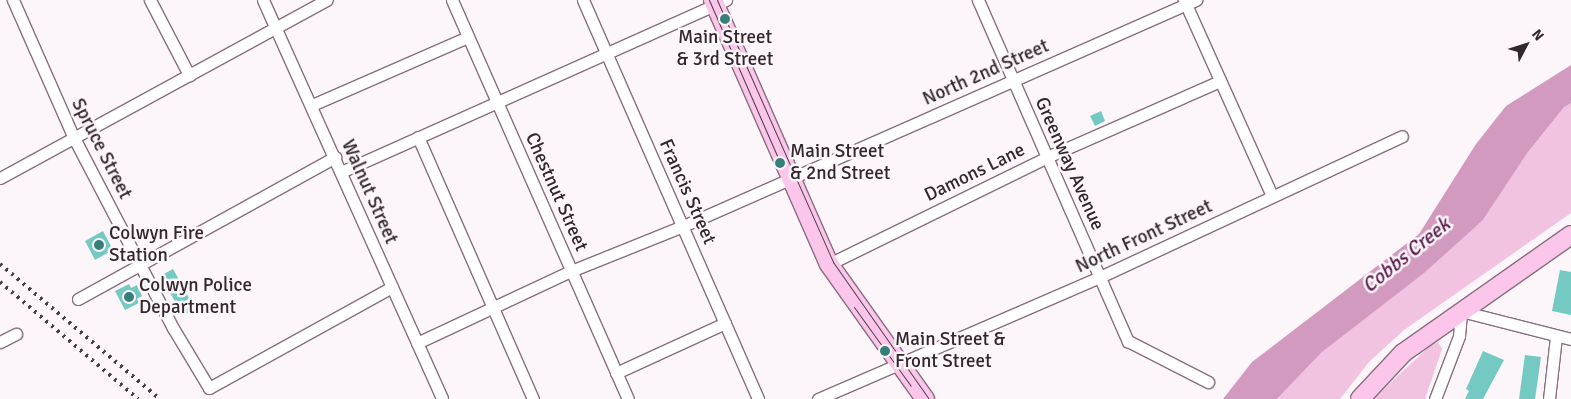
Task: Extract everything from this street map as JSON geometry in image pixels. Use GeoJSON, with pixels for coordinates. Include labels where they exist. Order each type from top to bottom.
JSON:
{"type":"FeatureCollection","features":[{"type":"Feature","properties":{"kind":"main road"},"geometry":{"type":"LineString","coordinates":[[718,2],[790,178],[830,264],[925,399]]}},
{"type":"Feature","properties":{"kind":"main road"},"geometry":{"type":"LineString","coordinates":[[1360,399],[1403,353],[1571,235]]}},
{"type":"Feature","properties":{"kind":"street","name":"Spruce Street"},"geometry":{"type":"LineString","coordinates":[[13,0],[73,136],[173,328],[209,388],[392,287]]}},
{"type":"Feature","properties":{"kind":"street"},"geometry":{"type":"LineString","coordinates":[[150,0],[189,75]]}},
{"type":"Feature","properties":{"kind":"street","name":"Walnut Street"},"geometry":{"type":"LineString","coordinates":[[263,0],[312,105],[442,399]]}},
{"type":"Feature","properties":{"kind":"street"},"geometry":{"type":"LineString","coordinates":[[0,178],[73,136],[327,0]]}},
{"type":"Feature","properties":{"kind":"street","name":"Chestnut Street"},"geometry":{"type":"LineString","coordinates":[[452,0],[628,399]]}},
{"type":"Feature","properties":{"kind":"street","name":"Francis Street"},"geometry":{"type":"LineString","coordinates":[[583,0],[758,399]]}},
{"type":"Feature","properties":{"kind":"street","name":"Greenway Avenue"},"geometry":{"type":"LineString","coordinates":[[978,0],[1128,341],[1208,382]]}},
{"type":"Feature","properties":{"kind":"street"},"geometry":{"type":"LineString","coordinates":[[1189,1],[1220,81],[1272,196]]}},
{"type":"Feature","properties":{"kind":"street","name":"North 2nd Street"},"geometry":{"type":"LineString","coordinates":[[417,342],[572,271],[683,226],[1189,1]]}},
{"type":"Feature","properties":{"kind":"street"},"geometry":{"type":"LineString","coordinates":[[341,172],[718,2]]}},
{"type":"Feature","properties":{"kind":"street"},"geometry":{"type":"LineString","coordinates":[[312,105],[468,37]]}},
{"type":"Feature","properties":{"kind":"street","name":"Damons Lane"},"geometry":{"type":"LineString","coordinates":[[830,264],[1048,157],[1220,81]]}},
{"type":"Feature","properties":{"kind":"street","name":"North Front Street"},"geometry":{"type":"LineString","coordinates":[[818,399],[1100,278],[1402,136]]}},
{"type":"Feature","properties":{"kind":"street"},"geometry":{"type":"LineString","coordinates":[[418,138],[533,399]]}},
{"type":"Feature","properties":{"kind":"street"},"geometry":{"type":"LineString","coordinates":[[78,298],[335,157]]}},
{"type":"Feature","properties":{"kind":"street"},"geometry":{"type":"LineString","coordinates":[[1435,399],[1459,336],[1461,311],[1556,337],[1571,339]]}},
{"type":"Feature","properties":{"kind":"street"},"geometry":{"type":"LineString","coordinates":[[616,373],[725,323]]}},
{"type":"Feature","properties":{"kind":"street"},"geometry":{"type":"LineString","coordinates":[[0,342],[16,334]]}},
{"type":"Feature","properties":{"kind":"street"},"geometry":{"type":"LineString","coordinates":[[1549,399],[1556,337]]}},
{"type":"Feature","properties":{"kind":"shaded area"},"geometry":{"type":"Polygon","coordinates":[[[1571,103],[1571,213],[1404,330],[1369,362],[1340,399],[1277,399],[1322,352],[1483,220],[1528,152],[1564,106],[1571,103]]]}},
{"type":"Feature","properties":{"kind":"shaded area"},"geometry":{"type":"Polygon","coordinates":[[[1438,342],[1442,349],[1425,399],[1373,399],[1431,345],[1438,342]]]}},
{"type":"Feature","properties":{"kind":"water","name":"Cobbs Creek"},"geometry":{"type":"Polygon","coordinates":[[[1571,65],[1571,103],[1564,107],[1528,152],[1483,220],[1424,273],[1322,352],[1277,399],[1223,399],[1252,362],[1419,234],[1476,144],[1506,106],[1571,65]]]}},
{"type":"Feature","properties":{"kind":"building"},"geometry":{"type":"Polygon","coordinates":[[[1101,111],[1105,121],[1095,126],[1090,116],[1101,111]]]}},
{"type":"Feature","properties":{"kind":"building","name":"Colwyn Fire Station"},"geometry":{"type":"Polygon","coordinates":[[[103,231],[113,250],[95,260],[85,241],[103,231]]]}},
{"type":"Feature","properties":{"kind":"building"},"geometry":{"type":"Polygon","coordinates":[[[173,269],[195,309],[183,315],[160,276],[173,269]]]}},
{"type":"Feature","properties":{"kind":"building"},"geometry":{"type":"Polygon","coordinates":[[[1560,270],[1571,272],[1571,315],[1552,311],[1560,270]]]}},
{"type":"Feature","properties":{"kind":"building","name":"Colwyn Police Department"},"geometry":{"type":"Polygon","coordinates":[[[129,284],[131,288],[137,285],[142,296],[137,299],[139,303],[125,310],[115,291],[129,284]]]}},
{"type":"Feature","properties":{"kind":"building"},"geometry":{"type":"Polygon","coordinates":[[[1483,351],[1504,360],[1483,399],[1465,399],[1469,391],[1466,389],[1483,351]]]}},
{"type":"Feature","properties":{"kind":"building"},"geometry":{"type":"Polygon","coordinates":[[[1525,355],[1541,357],[1535,399],[1519,399],[1525,355]]]}},
{"type":"Feature","properties":{"kind":"tram line"},"geometry":{"type":"LineString","coordinates":[[709,0],[777,156]]}},
{"type":"Feature","properties":{"kind":"tram line"},"geometry":{"type":"LineString","coordinates":[[717,0],[833,262],[929,399]]}},
{"type":"Feature","properties":{"kind":"tram line"},"geometry":{"type":"LineString","coordinates":[[854,307],[911,386]]}},
{"type":"Feature","properties":{"kind":"railway"},"geometry":{"type":"LineString","coordinates":[[0,264],[160,399]]}},
{"type":"Feature","properties":{"kind":"railway"},"geometry":{"type":"LineString","coordinates":[[0,282],[138,399]]}},
{"type":"Feature","properties":{"kind":"place","name":"Main Street & 3rd Street"},"geometry":{"type":"Point","coordinates":[725,19]}},
{"type":"Feature","properties":{"kind":"place","name":"Main Street & 2nd Street"},"geometry":{"type":"Point","coordinates":[780,163]}},
{"type":"Feature","properties":{"kind":"place","name":"Colwyn Fire Station"},"geometry":{"type":"Point","coordinates":[99,245]}},
{"type":"Feature","properties":{"kind":"place","name":"Colwyn Police Department"},"geometry":{"type":"Point","coordinates":[129,297]}},
{"type":"Feature","properties":{"kind":"place","name":"Main Street & Front Street"},"geometry":{"type":"Point","coordinates":[885,351]}}]}
